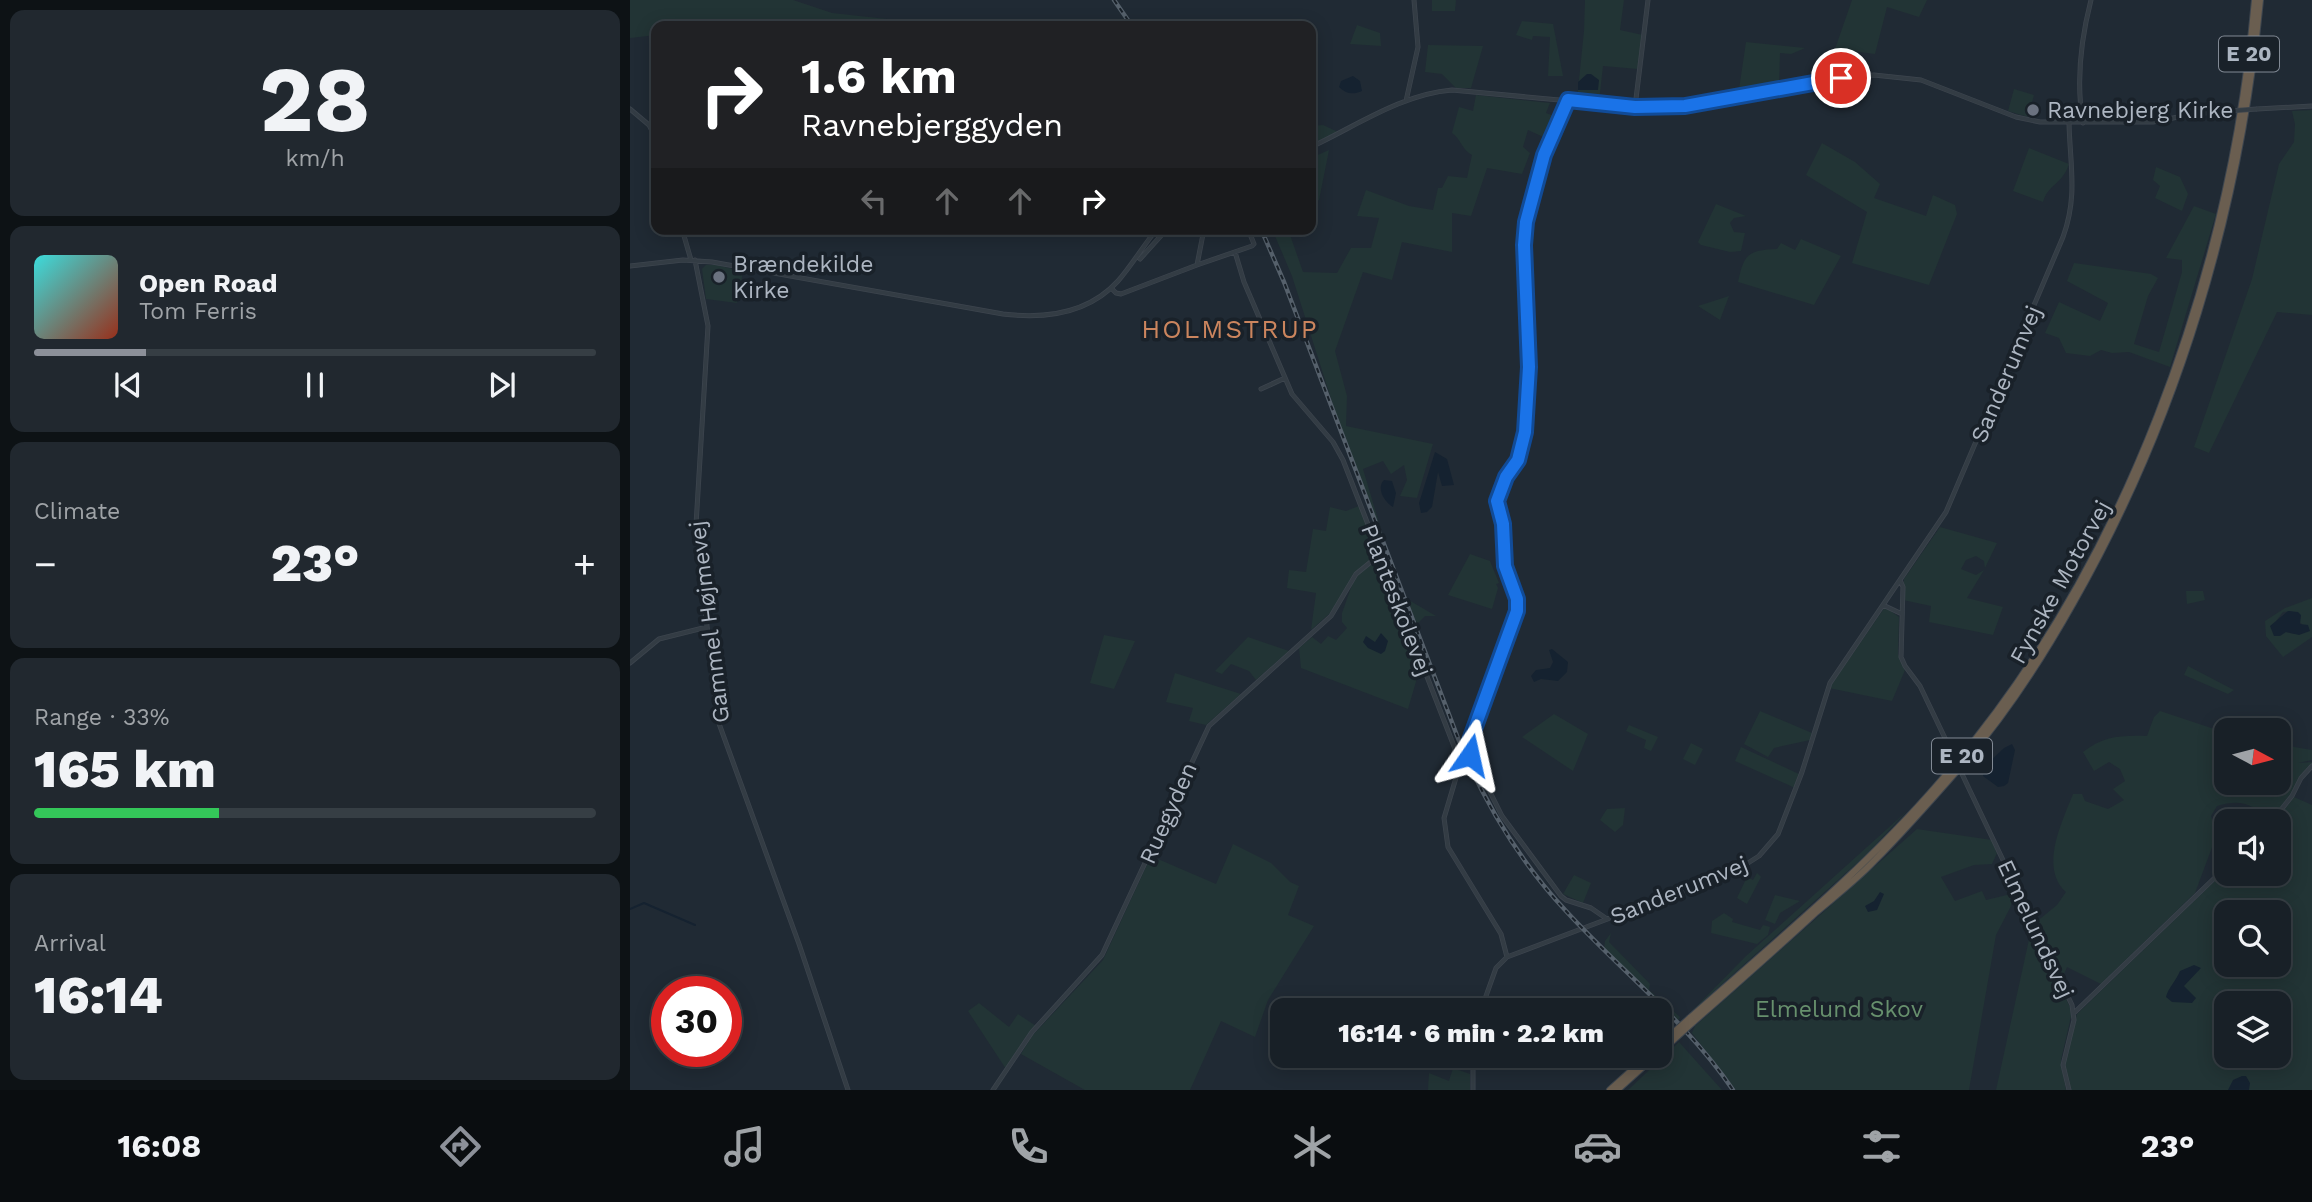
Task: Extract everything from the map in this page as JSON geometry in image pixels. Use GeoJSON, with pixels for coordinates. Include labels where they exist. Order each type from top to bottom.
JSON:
{"type":"FeatureCollection","features":[{"type":"Feature","properties":{"kind":"highway","name":"Fynske Motorvej"},"geometry":{"type":"LineString","coordinates":[[1672,1037],[1874,862],[1962,765],[2011,702],[2051,642],[2124,506],[2158,426],[2203,295],[2224,220],[2246,113],[2257,0]]}},
{"type":"Feature","properties":{"kind":"highway"},"geometry":{"type":"LineString","coordinates":[[1610,1090],[1635,1068]]}},
{"type":"Feature","properties":{"kind":"highway"},"geometry":{"type":"LineString","coordinates":[[1617,1090],[1642,1068]]}},
{"type":"Feature","properties":{"kind":"street"},"geometry":{"type":"LineString","coordinates":[[1406,101],[1418,47],[1414,0]]}},
{"type":"Feature","properties":{"kind":"street"},"geometry":{"type":"LineString","coordinates":[[1635,107],[1648,0]]}},
{"type":"Feature","properties":{"kind":"street"},"geometry":{"type":"LineString","coordinates":[[2083,123],[2079,88],[2085,24],[2091,0]]}},
{"type":"Feature","properties":{"kind":"street"},"geometry":{"type":"LineString","coordinates":[[1316,145],[1406,101],[1452,90],[1635,107],[1702,104],[1841,78],[1889,75],[1934,84],[2016,117],[2040,122],[2163,121],[2193,114],[2312,106]]}},
{"type":"Feature","properties":{"kind":"street"},"geometry":{"type":"LineString","coordinates":[[1568,100],[1544,155],[1526,222],[1524,245],[1529,367],[1525,432],[1518,460],[1506,477],[1497,501],[1503,524],[1505,566],[1517,599],[1517,611],[1468,748],[1502,816],[1549,881],[1566,900],[1591,908],[1607,919]]}},
{"type":"Feature","properties":{"kind":"street"},"geometry":{"type":"LineString","coordinates":[[630,109],[651,129]]}},
{"type":"Feature","properties":{"kind":"street","name":"Sanderumvej"},"geometry":{"type":"LineString","coordinates":[[1507,957],[1737,870],[1763,852],[1774,839],[1784,822],[1830,683],[1951,502],[2066,230],[2074,183],[2068,123]]}},
{"type":"Feature","properties":{"kind":"street","name":"Gammel Højmevej"},"geometry":{"type":"LineString","coordinates":[[684,235],[693,260],[708,326],[696,516],[719,724],[799,944],[848,1090]]}},
{"type":"Feature","properties":{"kind":"street"},"geometry":{"type":"LineString","coordinates":[[630,266],[693,260],[1026,317],[1069,311],[1096,299],[1111,288],[1152,235]]}},
{"type":"Feature","properties":{"kind":"street"},"geometry":{"type":"LineString","coordinates":[[1140,259],[1162,235]]}},
{"type":"Feature","properties":{"kind":"street"},"geometry":{"type":"LineString","coordinates":[[1197,264],[1203,235]]}},
{"type":"Feature","properties":{"kind":"street"},"geometry":{"type":"LineString","coordinates":[[1111,288],[1121,294],[1197,264],[1252,247],[1254,244],[1250,235]]}},
{"type":"Feature","properties":{"kind":"street","name":"Planteskolevej"},"geometry":{"type":"LineString","coordinates":[[1235,253],[1244,282],[1298,403],[1338,450],[1457,754],[1458,771],[1444,818],[1448,847],[1501,934],[1507,957]]}},
{"type":"Feature","properties":{"kind":"street"},"geometry":{"type":"LineString","coordinates":[[1261,389],[1285,378]]}},
{"type":"Feature","properties":{"kind":"street","name":"Ruegyden"},"geometry":{"type":"LineString","coordinates":[[993,1090],[1032,1032],[1102,955],[1209,726],[1331,616],[1356,574],[1373,561],[1378,551]]}},
{"type":"Feature","properties":{"kind":"street"},"geometry":{"type":"LineString","coordinates":[[1373,561],[1382,563]]}},
{"type":"Feature","properties":{"kind":"street"},"geometry":{"type":"LineString","coordinates":[[1900,580],[1903,587],[1900,651],[1903,662],[1920,685],[1955,759]]}},
{"type":"Feature","properties":{"kind":"street"},"geometry":{"type":"LineString","coordinates":[[1883,605],[1902,614]]}},
{"type":"Feature","properties":{"kind":"street"},"geometry":{"type":"LineString","coordinates":[[630,663],[659,639],[707,626]]}},
{"type":"Feature","properties":{"kind":"street"},"geometry":{"type":"LineString","coordinates":[[2282,809],[2312,766]]}},
{"type":"Feature","properties":{"kind":"street","name":"Elmelundsvej"},"geometry":{"type":"LineString","coordinates":[[1962,774],[2075,1012],[2063,1065],[2069,1090]]}},
{"type":"Feature","properties":{"kind":"street"},"geometry":{"type":"LineString","coordinates":[[2075,1012],[2214,879]]}},
{"type":"Feature","properties":{"kind":"street"},"geometry":{"type":"LineString","coordinates":[[1595,924],[1596,912]]}},
{"type":"Feature","properties":{"kind":"street"},"geometry":{"type":"LineString","coordinates":[[1485,998],[1496,968],[1507,957]]}},
{"type":"Feature","properties":{"kind":"street"},"geometry":{"type":"LineString","coordinates":[[1473,1068],[1473,1090]]}},
{"type":"Feature","properties":{"kind":"green space"},"geometry":{"type":"Polygon","coordinates":[[[630,0],[793,0],[832,13],[905,21],[651,21],[651,36],[630,38],[630,0]]]}},
{"type":"Feature","properties":{"kind":"green space"},"geometry":{"type":"Polygon","coordinates":[[[1432,0],[1456,0],[1455,11],[1432,11],[1432,0]]]}},
{"type":"Feature","properties":{"kind":"green space"},"geometry":{"type":"Polygon","coordinates":[[[1585,0],[1624,0],[1620,30],[1643,35],[1638,69],[1603,66],[1599,102],[1577,99],[1585,0]]]}},
{"type":"Feature","properties":{"kind":"green space"},"geometry":{"type":"Polygon","coordinates":[[[1852,0],[1927,0],[1919,17],[1887,7],[1875,54],[1835,49],[1852,0]]]}},
{"type":"Feature","properties":{"kind":"green space"},"geometry":{"type":"Polygon","coordinates":[[[1522,21],[1553,24],[1563,76],[1548,76],[1550,37],[1533,36],[1532,40],[1516,35],[1522,21]]]}},
{"type":"Feature","properties":{"kind":"green space"},"geometry":{"type":"Polygon","coordinates":[[[1357,25],[1380,33],[1381,46],[1350,44],[1357,25]]]}},
{"type":"Feature","properties":{"kind":"green space"},"geometry":{"type":"Polygon","coordinates":[[[1746,42],[1805,48],[1791,54],[1780,53],[1779,88],[1738,96],[1746,42]]]}},
{"type":"Feature","properties":{"kind":"green space"},"geometry":{"type":"Polygon","coordinates":[[[1428,45],[1483,46],[1471,88],[1456,88],[1442,74],[1425,72],[1428,45]]]}},
{"type":"Feature","properties":{"kind":"green space"},"geometry":{"type":"Polygon","coordinates":[[[2014,89],[2034,95],[2028,117],[2008,111],[2014,89]]]}},
{"type":"Feature","properties":{"kind":"green space"},"geometry":{"type":"Polygon","coordinates":[[[1476,95],[1550,103],[1546,113],[1560,118],[1550,140],[1528,130],[1523,147],[1530,153],[1522,174],[1487,168],[1471,216],[1452,213],[1452,252],[1402,242],[1392,280],[1363,272],[1335,351],[1347,396],[1346,426],[1433,444],[1417,498],[1400,496],[1407,480],[1404,465],[1391,474],[1383,461],[1363,469],[1382,533],[1341,430],[1292,276],[1275,235],[1290,235],[1303,272],[1337,273],[1351,248],[1371,248],[1379,218],[1357,216],[1366,190],[1409,206],[1433,210],[1438,188],[1442,188],[1448,176],[1467,178],[1472,155],[1452,133],[1459,107],[1473,111],[1476,95]]]}},
{"type":"Feature","properties":{"kind":"green space"},"geometry":{"type":"Polygon","coordinates":[[[2312,110],[2312,315],[2277,312],[2209,453],[2194,447],[2252,279],[2279,164],[2294,142],[2295,124],[2292,111],[2312,110]]]}},
{"type":"Feature","properties":{"kind":"green space"},"geometry":{"type":"Polygon","coordinates":[[[1323,125],[1338,132],[1316,143],[1316,126],[1323,125]]]}},
{"type":"Feature","properties":{"kind":"green space"},"geometry":{"type":"Polygon","coordinates":[[[1822,143],[1855,162],[1880,184],[1874,198],[1926,216],[1933,195],[1955,205],[1957,214],[1929,285],[1852,263],[1867,212],[1806,175],[1822,143]]]}},
{"type":"Feature","properties":{"kind":"green space"},"geometry":{"type":"Polygon","coordinates":[[[2029,148],[2069,164],[2043,202],[2013,191],[2029,148]]]}},
{"type":"Feature","properties":{"kind":"green space"},"geometry":{"type":"Polygon","coordinates":[[[1329,150],[1319,200],[1316,202],[1316,156],[1329,150]]]}},
{"type":"Feature","properties":{"kind":"green space"},"geometry":{"type":"Polygon","coordinates":[[[2156,167],[2180,177],[2188,194],[2182,211],[2155,198],[2160,186],[2153,180],[2156,167]]]}},
{"type":"Feature","properties":{"kind":"green space"},"geometry":{"type":"Polygon","coordinates":[[[1716,204],[1746,216],[1734,218],[1730,223],[1734,232],[1745,233],[1741,251],[1730,252],[1698,242],[1716,204]]]}},
{"type":"Feature","properties":{"kind":"green space"},"geometry":{"type":"Polygon","coordinates":[[[2194,206],[2216,214],[2170,367],[2129,352],[2112,353],[2101,350],[2090,356],[2066,353],[2059,338],[2045,333],[2059,302],[2100,321],[2108,303],[2067,281],[2074,263],[2151,274],[2158,278],[2148,296],[2134,344],[2159,352],[2182,272],[2182,260],[2166,258],[2194,206]]]}},
{"type":"Feature","properties":{"kind":"green space"},"geometry":{"type":"Polygon","coordinates":[[[1801,239],[1841,256],[1814,305],[1738,282],[1745,260],[1753,253],[1777,249],[1781,243],[1795,250],[1801,239]]]}},
{"type":"Feature","properties":{"kind":"green space"},"geometry":{"type":"Polygon","coordinates":[[[706,265],[718,265],[743,272],[737,303],[706,299],[702,269],[706,265]]]}},
{"type":"Feature","properties":{"kind":"green space"},"geometry":{"type":"Polygon","coordinates":[[[1729,296],[1720,320],[1698,306],[1729,296]]]}},
{"type":"Feature","properties":{"kind":"green space"},"geometry":{"type":"Polygon","coordinates":[[[1359,506],[1376,549],[1375,556],[1355,574],[1337,607],[1311,630],[1316,593],[1287,588],[1289,570],[1306,572],[1313,529],[1326,531],[1330,507],[1346,511],[1359,506]]]}},
{"type":"Feature","properties":{"kind":"green space"},"geometry":{"type":"Polygon","coordinates":[[[1940,527],[1997,543],[1985,568],[1984,561],[1976,556],[1966,560],[1961,569],[1976,575],[1984,570],[1967,598],[2003,607],[1993,635],[1929,622],[1931,606],[1903,600],[1904,579],[1940,527]]]}},
{"type":"Feature","properties":{"kind":"green space"},"geometry":{"type":"Polygon","coordinates":[[[1470,554],[1490,561],[1499,583],[1496,584],[1498,588],[1492,609],[1448,595],[1470,554]]]}},
{"type":"Feature","properties":{"kind":"green space"},"geometry":{"type":"Polygon","coordinates":[[[1374,563],[1382,566],[1420,668],[1408,709],[1301,668],[1299,648],[1312,637],[1321,644],[1328,636],[1336,640],[1347,628],[1342,622],[1342,613],[1353,582],[1358,574],[1374,563]]]}},
{"type":"Feature","properties":{"kind":"green space"},"geometry":{"type":"Polygon","coordinates":[[[2186,591],[2203,591],[2205,600],[2187,604],[2186,591]]]}},
{"type":"Feature","properties":{"kind":"green space"},"geometry":{"type":"Polygon","coordinates":[[[2312,598],[2312,637],[2283,657],[2266,636],[2265,621],[2285,608],[2312,598]],[[2291,611],[2283,612],[2276,621],[2286,632],[2294,634],[2302,624],[2299,622],[2301,616],[2291,611]]]}},
{"type":"Feature","properties":{"kind":"green space"},"geometry":{"type":"Polygon","coordinates":[[[1407,599],[1436,616],[1425,616],[1417,624],[1407,599]]]}},
{"type":"Feature","properties":{"kind":"green space"},"geometry":{"type":"Polygon","coordinates":[[[1885,607],[1899,617],[1898,654],[1905,670],[1892,701],[1829,688],[1885,607]]]}},
{"type":"Feature","properties":{"kind":"green space"},"geometry":{"type":"Polygon","coordinates":[[[1104,635],[1135,641],[1114,689],[1090,683],[1104,635]]]}},
{"type":"Feature","properties":{"kind":"green space"},"geometry":{"type":"Polygon","coordinates":[[[1248,637],[1289,651],[1256,680],[1249,671],[1231,664],[1222,674],[1215,671],[1248,637]]]}},
{"type":"Feature","properties":{"kind":"green space"},"geometry":{"type":"Polygon","coordinates":[[[2188,666],[2234,690],[2228,694],[2184,675],[2188,666]]]}},
{"type":"Feature","properties":{"kind":"green space"},"geometry":{"type":"Polygon","coordinates":[[[1175,673],[1241,694],[1206,725],[1189,721],[1193,708],[1166,702],[1175,673]]]}},
{"type":"Feature","properties":{"kind":"green space"},"geometry":{"type":"Polygon","coordinates":[[[1760,711],[1812,733],[1810,740],[1774,748],[1768,757],[1744,744],[1760,711]]]}},
{"type":"Feature","properties":{"kind":"green space"},"geometry":{"type":"Polygon","coordinates":[[[2160,711],[2214,729],[2214,795],[2291,795],[2291,745],[2312,750],[2312,760],[2298,763],[2312,764],[2301,775],[2291,796],[2280,809],[2256,809],[2240,803],[2217,806],[2211,816],[2214,842],[2195,893],[2101,984],[2067,967],[2062,979],[2035,923],[2057,905],[2066,892],[2058,882],[2054,870],[2053,858],[2059,831],[2073,794],[2082,794],[2085,801],[2108,809],[2124,800],[2113,789],[2125,781],[2120,769],[2109,762],[2094,771],[2083,752],[2113,738],[2147,736],[2154,717],[2160,711]]]}},
{"type":"Feature","properties":{"kind":"green space"},"geometry":{"type":"Polygon","coordinates":[[[1554,714],[1588,734],[1573,771],[1522,737],[1554,714]]]}},
{"type":"Feature","properties":{"kind":"green space"},"geometry":{"type":"Polygon","coordinates":[[[1629,725],[1658,737],[1651,751],[1644,748],[1646,740],[1626,731],[1629,725]]]}},
{"type":"Feature","properties":{"kind":"green space"},"geometry":{"type":"Polygon","coordinates":[[[1691,743],[1703,749],[1695,765],[1683,759],[1691,743]]]}},
{"type":"Feature","properties":{"kind":"green space"},"geometry":{"type":"Polygon","coordinates":[[[1741,747],[1799,774],[1795,788],[1735,761],[1741,747]]]}},
{"type":"Feature","properties":{"kind":"green space"},"geometry":{"type":"Polygon","coordinates":[[[2294,797],[2312,805],[2312,1090],[2071,1090],[2065,1061],[2077,1014],[2214,882],[2214,886],[2291,886],[2291,809],[2284,809],[2294,797]]]}},
{"type":"Feature","properties":{"kind":"green space"},"geometry":{"type":"Polygon","coordinates":[[[1625,808],[1623,825],[1615,832],[1600,820],[1607,809],[1625,808]]]}},
{"type":"Feature","properties":{"kind":"green space"},"geometry":{"type":"Polygon","coordinates":[[[1907,811],[1867,854],[1690,1013],[1746,956],[1907,811]]]}},
{"type":"Feature","properties":{"kind":"green space","name":"Elmelund Skov"},"geometry":{"type":"Polygon","coordinates":[[[1917,829],[1992,840],[1997,853],[1992,864],[1974,865],[1941,877],[1955,901],[1982,891],[1986,900],[2015,893],[1996,935],[1969,1090],[1736,1090],[1692,1033],[1695,1026],[1917,829]]]}},
{"type":"Feature","properties":{"kind":"green space"},"geometry":{"type":"Polygon","coordinates":[[[1233,844],[1271,863],[1290,882],[1299,886],[1288,915],[1314,926],[1268,1000],[1255,1037],[1221,1021],[1190,1090],[1085,1090],[1021,1054],[1032,1036],[1103,960],[1151,856],[1216,884],[1233,844]]]}},
{"type":"Feature","properties":{"kind":"green space"},"geometry":{"type":"Polygon","coordinates":[[[1757,873],[1761,877],[1747,904],[1737,898],[1747,877],[1753,880],[1757,873]]]}},
{"type":"Feature","properties":{"kind":"green space"},"geometry":{"type":"Polygon","coordinates":[[[1574,875],[1591,883],[1583,903],[1563,894],[1574,875]]]}},
{"type":"Feature","properties":{"kind":"green space"},"geometry":{"type":"Polygon","coordinates":[[[1775,895],[1800,901],[1780,913],[1775,924],[1765,920],[1775,895]]]}},
{"type":"Feature","properties":{"kind":"green space"},"geometry":{"type":"Polygon","coordinates":[[[1724,913],[1733,919],[1732,922],[1760,930],[1763,925],[1770,927],[1768,935],[1757,944],[1711,933],[1712,921],[1724,913]]]}},
{"type":"Feature","properties":{"kind":"green space"},"geometry":{"type":"Polygon","coordinates":[[[2033,930],[2072,1012],[2061,1060],[2066,1090],[1996,1090],[2030,935],[2033,930]]]}},
{"type":"Feature","properties":{"kind":"green space"},"geometry":{"type":"Polygon","coordinates":[[[1611,933],[1609,942],[1650,984],[1649,990],[1658,998],[1654,998],[1604,949],[1605,941],[1611,933]]]}},
{"type":"Feature","properties":{"kind":"green space"},"geometry":{"type":"Polygon","coordinates":[[[979,1003],[1009,1027],[1018,1014],[1036,1026],[1006,1069],[968,1011],[979,1003]]]}},
{"type":"Feature","properties":{"kind":"green space"},"geometry":{"type":"Polygon","coordinates":[[[1672,1010],[1680,1017],[1678,1021],[1672,1015],[1672,1010]]]}},
{"type":"Feature","properties":{"kind":"green space","name":"Elmelund Skov"},"geometry":{"type":"Polygon","coordinates":[[[1679,1042],[1722,1090],[1628,1090],[1651,1068],[1672,1068],[1672,1049],[1679,1042]]]}},
{"type":"Feature","properties":{"kind":"green space"},"geometry":{"type":"Polygon","coordinates":[[[1453,1068],[1470,1074],[1470,1090],[1428,1090],[1429,1073],[1449,1081],[1453,1068]]]}},
{"type":"Feature","properties":{"kind":"water"},"geometry":{"type":"Polygon","coordinates":[[[1587,74],[1599,80],[1598,90],[1578,90],[1578,82],[1587,74]]]}},
{"type":"Feature","properties":{"kind":"water"},"geometry":{"type":"Polygon","coordinates":[[[1353,76],[1360,81],[1362,91],[1350,93],[1339,87],[1341,81],[1353,76]]]}},
{"type":"Feature","properties":{"kind":"water"},"geometry":{"type":"Polygon","coordinates":[[[1435,452],[1447,459],[1454,485],[1442,486],[1438,472],[1432,507],[1421,513],[1419,503],[1435,452]]]}},
{"type":"Feature","properties":{"kind":"water"},"geometry":{"type":"Polygon","coordinates":[[[1384,480],[1392,481],[1396,493],[1393,507],[1382,495],[1384,480]]]}},
{"type":"Feature","properties":{"kind":"water"},"geometry":{"type":"Polygon","coordinates":[[[2288,611],[2298,612],[2301,615],[2300,624],[2308,625],[2310,631],[2299,635],[2286,632],[2274,636],[2270,626],[2288,611]]]}},
{"type":"Feature","properties":{"kind":"water"},"geometry":{"type":"Polygon","coordinates":[[[1381,633],[1388,641],[1381,654],[1368,648],[1363,642],[1366,636],[1375,642],[1381,633]]]}},
{"type":"Feature","properties":{"kind":"water"},"geometry":{"type":"Polygon","coordinates":[[[1552,649],[1568,662],[1567,672],[1558,681],[1541,679],[1534,682],[1531,676],[1536,670],[1550,668],[1553,662],[1549,650],[1552,649]]]}},
{"type":"Feature","properties":{"kind":"water"},"geometry":{"type":"Polygon","coordinates":[[[2012,744],[2015,750],[2008,783],[1998,787],[1983,776],[1984,767],[2012,744]]]}},
{"type":"Feature","properties":{"kind":"water"},"geometry":{"type":"Polygon","coordinates":[[[1880,892],[1884,894],[1877,910],[1868,912],[1865,906],[1874,901],[1880,892]]]}},
{"type":"Feature","properties":{"kind":"water"},"geometry":{"type":"Polygon","coordinates":[[[2194,965],[2201,968],[2184,986],[2196,998],[2192,1003],[2172,1002],[2166,997],[2168,991],[2180,971],[2194,965]]]}},
{"type":"Feature","properties":{"kind":"water"},"geometry":{"type":"Polygon","coordinates":[[[2246,1076],[2250,1083],[2249,1090],[2228,1090],[2233,1080],[2246,1076]]]}},
{"type":"Feature","properties":{"kind":"waterway"},"geometry":{"type":"LineString","coordinates":[[630,909],[644,903],[695,925]]}},
{"type":"Feature","properties":{"kind":"railway"},"geometry":{"type":"LineString","coordinates":[[1114,0],[1129,21]]}},
{"type":"Feature","properties":{"kind":"railway"},"geometry":{"type":"LineString","coordinates":[[1264,235],[1461,746],[1482,791],[1534,874],[1587,933],[1674,1019],[1715,1065],[1733,1090]]}},
{"type":"Feature","properties":{"kind":"place","name":"Ravnebjerg Kirke"},"geometry":{"type":"Point","coordinates":[2033,110]}},
{"type":"Feature","properties":{"kind":"place","name":"Brændekilde Kirke"},"geometry":{"type":"Point","coordinates":[719,277]}},
{"type":"Feature","properties":{"kind":"district","name":"HOLMSTRUP"},"geometry":{"type":"Point","coordinates":[1230,329]}},
{"type":"Feature","properties":{"kind":"route"},"geometry":{"type":"LineString","coordinates":[[1470,755],[1469,743],[1517,611],[1517,599],[1505,566],[1503,524],[1497,501],[1506,477],[1518,460],[1525,432],[1529,367],[1524,245],[1526,222],[1544,155],[1568,100],[1635,107],[1685,106],[1841,78]]}}]}
